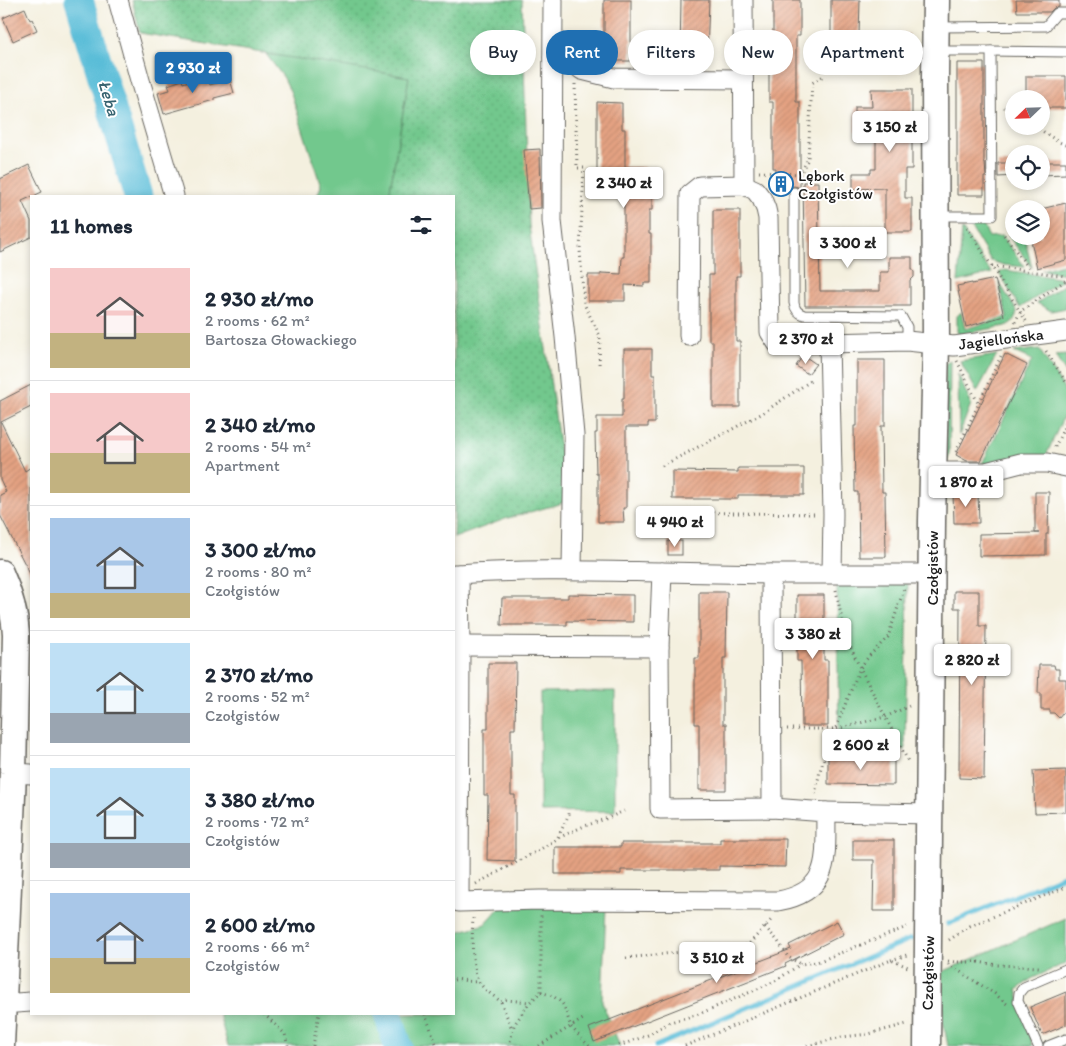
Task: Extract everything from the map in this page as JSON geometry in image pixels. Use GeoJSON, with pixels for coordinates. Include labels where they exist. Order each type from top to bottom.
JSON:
{"type":"FeatureCollection","features":[{"type":"Feature","properties":{"kind":"street"},"geometry":{"type":"LineString","coordinates":[[118,0],[174,195]]}},
{"type":"Feature","properties":{"kind":"street"},"geometry":{"type":"LineString","coordinates":[[553,0],[553,30]]}},
{"type":"Feature","properties":{"kind":"street"},"geometry":{"type":"LineString","coordinates":[[689,336],[690,194],[700,186],[743,178],[743,0]]}},
{"type":"Feature","properties":{"kind":"street","name":"Czołgistów"},"geometry":{"type":"LineString","coordinates":[[927,1046],[933,472],[946,352],[936,216],[936,0]]}},
{"type":"Feature","properties":{"kind":"street"},"geometry":{"type":"LineString","coordinates":[[553,75],[552,221],[566,336],[574,435],[572,570]]}},
{"type":"Feature","properties":{"kind":"street"},"geometry":{"type":"LineString","coordinates":[[602,75],[614,78],[743,79]]}},
{"type":"Feature","properties":{"kind":"street","name":"Jagiellońska"},"geometry":{"type":"LineString","coordinates":[[743,178],[762,199],[768,218],[770,332],[777,343],[907,341],[946,352],[954,346],[1066,331]]}},
{"type":"Feature","properties":{"kind":"street"},"geometry":{"type":"LineString","coordinates":[[829,343],[833,514],[832,573]]}},
{"type":"Feature","properties":{"kind":"street"},"geometry":{"type":"LineString","coordinates":[[933,472],[986,472],[1021,463],[1047,463],[1066,467]]}},
{"type":"Feature","properties":{"kind":"street"},"geometry":{"type":"LineString","coordinates":[[826,812],[825,855],[821,874],[810,890],[790,899],[778,901],[540,900],[471,895],[460,902],[460,646],[456,574],[572,570],[771,574],[932,574]]}},
{"type":"Feature","properties":{"kind":"street"},"geometry":{"type":"LineString","coordinates":[[662,572],[659,647],[660,808],[772,808],[826,812],[930,814]]}},
{"type":"Feature","properties":{"kind":"street"},"geometry":{"type":"LineString","coordinates":[[0,573],[8,592],[15,621],[8,650],[22,774],[1,1046]]}},
{"type":"Feature","properties":{"kind":"street"},"geometry":{"type":"LineString","coordinates":[[771,574],[772,808]]}},
{"type":"Feature","properties":{"kind":"street"},"geometry":{"type":"LineString","coordinates":[[460,646],[659,647]]}},
{"type":"Feature","properties":{"kind":"street"},"geometry":{"type":"LineString","coordinates":[[3,1001],[30,1002]]}},
{"type":"Feature","properties":{"kind":"lane"},"geometry":{"type":"LineString","coordinates":[[936,39],[1046,26],[1057,14],[1066,13]]}},
{"type":"Feature","properties":{"kind":"lane"},"geometry":{"type":"LineString","coordinates":[[936,39],[991,51],[1066,52]]}},
{"type":"Feature","properties":{"kind":"lane"},"geometry":{"type":"LineString","coordinates":[[936,216],[992,216],[991,51]]}},
{"type":"Feature","properties":{"kind":"lane"},"geometry":{"type":"LineString","coordinates":[[794,192],[794,303],[798,313],[804,316],[901,316],[907,326],[907,341]]}},
{"type":"Feature","properties":{"kind":"lane"},"geometry":{"type":"LineString","coordinates":[[1038,1046],[1018,1001],[1019,993],[1024,987],[1066,969]]}},
{"type":"Feature","properties":{"kind":"lane"},"geometry":{"type":"LineString","coordinates":[[1048,1046],[1066,1039]]}},
{"type":"Feature","properties":{"kind":"path"},"geometry":{"type":"LineString","coordinates":[[574,75],[577,168],[584,168],[580,250],[584,304],[600,336],[599,366]]}},
{"type":"Feature","properties":{"kind":"path"},"geometry":{"type":"LineString","coordinates":[[743,178],[800,174],[808,160],[812,83],[824,75]]}},
{"type":"Feature","properties":{"kind":"path"},"geometry":{"type":"LineString","coordinates":[[1048,135],[1066,145]]}},
{"type":"Feature","properties":{"kind":"path"},"geometry":{"type":"LineString","coordinates":[[964,223],[1030,328]]}},
{"type":"Feature","properties":{"kind":"path"},"geometry":{"type":"LineString","coordinates":[[1004,235],[1031,271]]}},
{"type":"Feature","properties":{"kind":"path"},"geometry":{"type":"LineString","coordinates":[[991,266],[1066,276]]}},
{"type":"Feature","properties":{"kind":"path"},"geometry":{"type":"LineString","coordinates":[[1014,324],[1021,311],[1066,280]]}},
{"type":"Feature","properties":{"kind":"path"},"geometry":{"type":"LineString","coordinates":[[954,454],[1004,348]]}},
{"type":"Feature","properties":{"kind":"path"},"geometry":{"type":"LineString","coordinates":[[1046,350],[1066,382]]}},
{"type":"Feature","properties":{"kind":"path"},"geometry":{"type":"LineString","coordinates":[[946,352],[978,403]]}},
{"type":"Feature","properties":{"kind":"path"},"geometry":{"type":"LineString","coordinates":[[662,466],[762,414],[812,380],[816,365],[830,364]]}},
{"type":"Feature","properties":{"kind":"path"},"geometry":{"type":"LineString","coordinates":[[1047,463],[1066,423]]}},
{"type":"Feature","properties":{"kind":"path"},"geometry":{"type":"LineString","coordinates":[[658,512],[833,514]]}},
{"type":"Feature","properties":{"kind":"path"},"geometry":{"type":"LineString","coordinates":[[832,573],[845,635],[908,762],[914,765]]}},
{"type":"Feature","properties":{"kind":"path"},"geometry":{"type":"LineString","coordinates":[[815,796],[820,771],[860,668],[888,637],[905,584]]}},
{"type":"Feature","properties":{"kind":"path"},"geometry":{"type":"LineString","coordinates":[[780,729],[836,729],[885,717],[914,704]]}},
{"type":"Feature","properties":{"kind":"path"},"geometry":{"type":"LineString","coordinates":[[558,838],[570,812]]}},
{"type":"Feature","properties":{"kind":"path"},"geometry":{"type":"LineString","coordinates":[[512,1030],[501,1002],[478,981],[476,975],[472,947],[471,895],[558,838],[624,812]]}},
{"type":"Feature","properties":{"kind":"path"},"geometry":{"type":"LineString","coordinates":[[947,941],[970,926],[1066,887]]}},
{"type":"Feature","properties":{"kind":"path"},"geometry":{"type":"LineString","coordinates":[[509,1046],[514,1025],[530,1002],[541,992],[540,900]]}},
{"type":"Feature","properties":{"kind":"path"},"geometry":{"type":"LineString","coordinates":[[626,958],[748,946],[776,916],[778,901]]}},
{"type":"Feature","properties":{"kind":"path"},"geometry":{"type":"LineString","coordinates":[[620,1046],[648,1035],[670,1022],[699,1014],[768,985],[801,964],[817,962],[911,926]]}},
{"type":"Feature","properties":{"kind":"path"},"geometry":{"type":"LineString","coordinates":[[765,927],[777,940],[788,957],[801,964]]}},
{"type":"Feature","properties":{"kind":"path"},"geometry":{"type":"LineString","coordinates":[[685,1046],[891,960],[908,955]]}},
{"type":"Feature","properties":{"kind":"path"},"geometry":{"type":"LineString","coordinates":[[891,960],[909,967]]}},
{"type":"Feature","properties":{"kind":"path"},"geometry":{"type":"LineString","coordinates":[[1030,1027],[1016,1011],[996,994],[944,962],[978,962],[1044,967]]}},
{"type":"Feature","properties":{"kind":"path"},"geometry":{"type":"LineString","coordinates":[[455,980],[478,981]]}},
{"type":"Feature","properties":{"kind":"path"},"geometry":{"type":"LineString","coordinates":[[541,992],[553,996],[561,1002],[571,1026],[589,1046]]}},
{"type":"Feature","properties":{"kind":"path"},"geometry":{"type":"LineString","coordinates":[[501,1002],[506,1000],[530,1002]]}},
{"type":"Feature","properties":{"kind":"path"},"geometry":{"type":"LineString","coordinates":[[265,1015],[285,1034],[288,1046]]}},
{"type":"Feature","properties":{"kind":"path"},"geometry":{"type":"LineString","coordinates":[[313,1046],[319,1015]]}},
{"type":"Feature","properties":{"kind":"path"},"geometry":{"type":"LineString","coordinates":[[425,1015],[437,1046]]}},
{"type":"Feature","properties":{"kind":"path"},"geometry":{"type":"LineString","coordinates":[[539,1046],[582,1020]]}},
{"type":"Feature","properties":{"kind":"path"},"geometry":{"type":"LineString","coordinates":[[807,1046],[842,1037],[869,1034],[915,1022]]}},
{"type":"Feature","properties":{"kind":"green space"},"geometry":{"type":"Polygon","coordinates":[[[132,0],[522,0],[523,30],[470,30],[470,75],[524,75],[529,225],[565,487],[563,503],[508,518],[455,538],[455,195],[389,195],[409,77],[140,33],[132,0]]]}},
{"type":"Feature","properties":{"kind":"green space"},"geometry":{"type":"Polygon","coordinates":[[[266,54],[409,77],[389,195],[317,195],[321,186],[291,93],[284,78],[266,54]]]}},
{"type":"Feature","properties":{"kind":"green space"},"geometry":{"type":"Polygon","coordinates":[[[967,221],[982,223],[989,237],[1002,236],[1005,240],[1005,245],[1009,245],[1025,267],[1004,265],[991,261],[967,221]]]}},
{"type":"Feature","properties":{"kind":"green space"},"geometry":{"type":"Polygon","coordinates":[[[962,229],[985,264],[992,273],[958,282],[962,229]]]}},
{"type":"Feature","properties":{"kind":"green space"},"geometry":{"type":"Polygon","coordinates":[[[1015,245],[1026,245],[1032,268],[1015,245]]]}},
{"type":"Feature","properties":{"kind":"green space"},"geometry":{"type":"Polygon","coordinates":[[[1066,263],[1066,274],[1042,270],[1066,263]]]}},
{"type":"Feature","properties":{"kind":"green space"},"geometry":{"type":"Polygon","coordinates":[[[1005,270],[1064,279],[1020,308],[999,273],[1005,270]]]}},
{"type":"Feature","properties":{"kind":"green space"},"geometry":{"type":"Polygon","coordinates":[[[999,282],[1017,311],[1010,324],[960,334],[957,332],[957,316],[961,312],[965,329],[1007,317],[999,282]]]}},
{"type":"Feature","properties":{"kind":"green space"},"geometry":{"type":"Polygon","coordinates":[[[1066,283],[1066,308],[1051,311],[1037,303],[1066,283]]]}},
{"type":"Feature","properties":{"kind":"green space"},"geometry":{"type":"Polygon","coordinates":[[[1039,349],[1066,392],[1066,411],[1045,458],[982,464],[1032,360],[1014,352],[1039,349]]]}},
{"type":"Feature","properties":{"kind":"green space"},"geometry":{"type":"Polygon","coordinates":[[[997,355],[977,392],[960,361],[997,355]]]}},
{"type":"Feature","properties":{"kind":"green space"},"geometry":{"type":"Polygon","coordinates":[[[1066,355],[1066,373],[1055,356],[1066,355]]]}},
{"type":"Feature","properties":{"kind":"green space"},"geometry":{"type":"Polygon","coordinates":[[[950,360],[949,456],[946,463],[945,364],[950,360]]]}},
{"type":"Feature","properties":{"kind":"green space"},"geometry":{"type":"Polygon","coordinates":[[[958,374],[971,404],[959,435],[958,374]]]}},
{"type":"Feature","properties":{"kind":"green space"},"geometry":{"type":"Polygon","coordinates":[[[908,583],[905,750],[839,748],[837,586],[908,583]]]}},
{"type":"Feature","properties":{"kind":"green space"},"geometry":{"type":"Polygon","coordinates":[[[615,691],[615,811],[540,812],[540,692],[615,691]]]}},
{"type":"Feature","properties":{"kind":"green space"},"geometry":{"type":"Polygon","coordinates":[[[501,906],[606,906],[602,1002],[620,1046],[228,1046],[219,1015],[455,1015],[455,933],[485,924],[501,906]]]}},
{"type":"Feature","properties":{"kind":"green space"},"geometry":{"type":"Polygon","coordinates":[[[1066,918],[1066,963],[1031,979],[1017,990],[1033,1046],[948,1046],[943,1021],[942,972],[1066,918]]]}},
{"type":"Feature","properties":{"kind":"building"},"geometry":{"type":"Polygon","coordinates":[[[604,0],[631,0],[631,30],[628,30],[628,61],[618,61],[618,30],[604,30],[604,0]]]}},
{"type":"Feature","properties":{"kind":"building"},"geometry":{"type":"Polygon","coordinates":[[[681,0],[709,0],[708,30],[680,30],[681,0]]]}},
{"type":"Feature","properties":{"kind":"building"},"geometry":{"type":"Polygon","coordinates":[[[773,0],[800,0],[800,36],[796,36],[796,102],[800,102],[800,190],[794,186],[788,190],[775,190],[773,102],[769,102],[769,75],[793,75],[793,30],[773,30],[773,0]]]}},
{"type":"Feature","properties":{"kind":"building"},"geometry":{"type":"Polygon","coordinates":[[[831,0],[860,0],[859,30],[831,30],[831,0]]]}},
{"type":"Feature","properties":{"kind":"building"},"geometry":{"type":"Polygon","coordinates":[[[1016,0],[1059,0],[1059,7],[1054,8],[1050,12],[1017,12],[1016,0]]]}},
{"type":"Feature","properties":{"kind":"building"},"geometry":{"type":"Polygon","coordinates":[[[25,8],[37,30],[13,41],[3,18],[25,8]]]}},
{"type":"Feature","properties":{"kind":"building"},"geometry":{"type":"Polygon","coordinates":[[[957,63],[984,63],[984,163],[986,177],[984,177],[984,195],[957,195],[957,63]]]}},
{"type":"Feature","properties":{"kind":"building"},"geometry":{"type":"Polygon","coordinates":[[[207,75],[210,85],[230,79],[234,93],[164,114],[158,93],[170,90],[168,85],[182,80],[183,83],[207,75]]]}},
{"type":"Feature","properties":{"kind":"building"},"geometry":{"type":"Polygon","coordinates":[[[1026,76],[1066,76],[1066,108],[1050,108],[1050,90],[1026,90],[1026,76]]]}},
{"type":"Feature","properties":{"kind":"building"},"geometry":{"type":"Polygon","coordinates":[[[871,89],[912,89],[912,169],[905,169],[905,198],[912,198],[912,232],[885,232],[885,188],[853,189],[853,173],[871,173],[871,169],[876,169],[876,130],[855,131],[855,107],[872,107],[871,89]]]}},
{"type":"Feature","properties":{"kind":"building"},"geometry":{"type":"Polygon","coordinates":[[[597,102],[622,103],[622,129],[625,129],[625,167],[652,169],[652,210],[649,210],[651,283],[644,283],[644,286],[625,285],[625,301],[588,301],[588,275],[601,275],[601,273],[621,274],[622,257],[624,257],[624,195],[622,195],[622,175],[597,175],[597,102]]]}},
{"type":"Feature","properties":{"kind":"building"},"geometry":{"type":"Polygon","coordinates":[[[540,149],[541,208],[529,209],[524,150],[540,149]]]}},
{"type":"Feature","properties":{"kind":"building"},"geometry":{"type":"Polygon","coordinates":[[[1050,162],[1066,162],[1066,174],[1050,175],[1050,162]]]}},
{"type":"Feature","properties":{"kind":"building"},"geometry":{"type":"Polygon","coordinates":[[[998,163],[1005,163],[1005,177],[998,177],[998,163]]]}},
{"type":"Feature","properties":{"kind":"building"},"geometry":{"type":"Polygon","coordinates":[[[29,165],[42,192],[30,195],[30,197],[22,201],[30,219],[30,237],[0,252],[0,179],[29,165]]]}},
{"type":"Feature","properties":{"kind":"building"},"geometry":{"type":"Polygon","coordinates":[[[803,182],[818,182],[820,291],[880,291],[880,272],[889,272],[889,257],[912,257],[914,277],[910,281],[910,306],[805,306],[803,182]]]}},
{"type":"Feature","properties":{"kind":"building"},"geometry":{"type":"Polygon","coordinates":[[[1066,203],[1066,260],[1037,268],[1032,245],[1050,245],[1050,207],[1066,203]]]}},
{"type":"Feature","properties":{"kind":"building"},"geometry":{"type":"Polygon","coordinates":[[[713,210],[740,210],[740,276],[736,276],[736,341],[740,341],[740,407],[713,407],[713,341],[709,341],[709,275],[713,275],[713,210]]]}},
{"type":"Feature","properties":{"kind":"building"},"geometry":{"type":"Polygon","coordinates":[[[995,279],[1004,316],[966,327],[957,286],[995,279]]]}},
{"type":"Feature","properties":{"kind":"building"},"geometry":{"type":"Polygon","coordinates":[[[624,349],[652,349],[652,375],[655,375],[655,423],[648,423],[648,427],[626,427],[626,508],[623,508],[624,522],[598,522],[598,474],[596,474],[595,433],[597,433],[597,417],[622,417],[624,349]]]}},
{"type":"Feature","properties":{"kind":"building"},"geometry":{"type":"Polygon","coordinates":[[[1005,354],[1027,365],[981,461],[967,461],[956,455],[1005,354]]]}},
{"type":"Feature","properties":{"kind":"building"},"geometry":{"type":"Polygon","coordinates":[[[803,355],[816,364],[808,374],[796,366],[803,355]]]}},
{"type":"Feature","properties":{"kind":"building"},"geometry":{"type":"Polygon","coordinates":[[[857,360],[885,360],[885,426],[881,426],[882,492],[885,492],[886,557],[859,557],[858,492],[855,492],[854,426],[857,426],[857,360]]]}},
{"type":"Feature","properties":{"kind":"building"},"geometry":{"type":"Polygon","coordinates":[[[30,386],[30,408],[1,422],[25,471],[30,468],[30,574],[0,515],[0,495],[6,492],[0,479],[0,401],[30,386]]]}},
{"type":"Feature","properties":{"kind":"building"},"geometry":{"type":"Polygon","coordinates":[[[738,468],[804,468],[804,495],[738,495],[738,499],[672,499],[672,471],[738,472],[738,468]]]}},
{"type":"Feature","properties":{"kind":"building"},"geometry":{"type":"Polygon","coordinates":[[[1035,492],[1049,492],[1046,555],[979,556],[979,534],[1039,533],[1035,533],[1035,492]]]}},
{"type":"Feature","properties":{"kind":"building"},"geometry":{"type":"Polygon","coordinates":[[[953,493],[978,493],[979,523],[954,523],[953,493]]]}},
{"type":"Feature","properties":{"kind":"building"},"geometry":{"type":"Polygon","coordinates":[[[668,541],[682,541],[682,555],[668,555],[668,541]]]}},
{"type":"Feature","properties":{"kind":"building"},"geometry":{"type":"Polygon","coordinates":[[[954,591],[979,591],[979,626],[986,626],[984,779],[959,778],[960,608],[954,608],[954,591]]]}},
{"type":"Feature","properties":{"kind":"building"},"geometry":{"type":"Polygon","coordinates":[[[699,592],[727,592],[726,658],[723,658],[726,790],[699,790],[699,724],[695,724],[695,658],[699,658],[699,592]]]}},
{"type":"Feature","properties":{"kind":"building"},"geometry":{"type":"Polygon","coordinates":[[[568,594],[633,595],[633,622],[567,621],[567,625],[501,625],[502,598],[568,598],[568,594]]]}},
{"type":"Feature","properties":{"kind":"building"},"geometry":{"type":"Polygon","coordinates":[[[797,595],[824,595],[824,660],[828,660],[828,726],[802,726],[801,661],[797,661],[797,595]]]}},
{"type":"Feature","properties":{"kind":"building"},"geometry":{"type":"Polygon","coordinates":[[[488,663],[516,663],[515,729],[511,729],[511,795],[515,795],[515,861],[487,860],[488,795],[484,795],[484,729],[488,729],[488,663]]]}},
{"type":"Feature","properties":{"kind":"building"},"geometry":{"type":"Polygon","coordinates":[[[1039,665],[1054,665],[1055,669],[1059,669],[1059,679],[1066,679],[1066,713],[1063,713],[1059,718],[1054,713],[1050,713],[1050,710],[1041,710],[1041,693],[1038,693],[1039,665]]]}},
{"type":"Feature","properties":{"kind":"building"},"geometry":{"type":"Polygon","coordinates":[[[828,757],[894,758],[894,785],[828,784],[828,757]]]}},
{"type":"Feature","properties":{"kind":"building"},"geometry":{"type":"Polygon","coordinates":[[[1066,770],[1066,812],[1035,813],[1033,771],[1066,770]]]}},
{"type":"Feature","properties":{"kind":"building"},"geometry":{"type":"Polygon","coordinates":[[[720,839],[786,839],[785,867],[719,866],[719,870],[621,870],[621,874],[555,874],[555,847],[621,847],[621,843],[720,843],[720,839]]]}},
{"type":"Feature","properties":{"kind":"building"},"geometry":{"type":"Polygon","coordinates":[[[853,840],[894,840],[894,911],[873,911],[874,860],[853,860],[853,840]]]}},
{"type":"Feature","properties":{"kind":"building"},"geometry":{"type":"Polygon","coordinates":[[[837,921],[844,934],[785,964],[786,966],[594,1042],[589,1028],[791,949],[789,945],[837,921]]]}},
{"type":"Feature","properties":{"kind":"building"},"geometry":{"type":"Polygon","coordinates":[[[1066,992],[1066,1025],[1042,1035],[1030,1007],[1066,992]]]}},
{"type":"Feature","properties":{"kind":"waterway","name":"Łeba"},"geometry":{"type":"LineString","coordinates":[[79,0],[138,195]]}},
{"type":"Feature","properties":{"kind":"waterway"},"geometry":{"type":"LineString","coordinates":[[948,924],[1066,875]]}},
{"type":"Feature","properties":{"kind":"waterway"},"geometry":{"type":"LineString","coordinates":[[656,1046],[911,939]]}},
{"type":"Feature","properties":{"kind":"waterway","name":"Łeba"},"geometry":{"type":"LineString","coordinates":[[388,1015],[398,1046]]}},
{"type":"Feature","properties":{"kind":"place","name":"Lębork Czołgistów"},"geometry":{"type":"Point","coordinates":[781,184]}}]}
